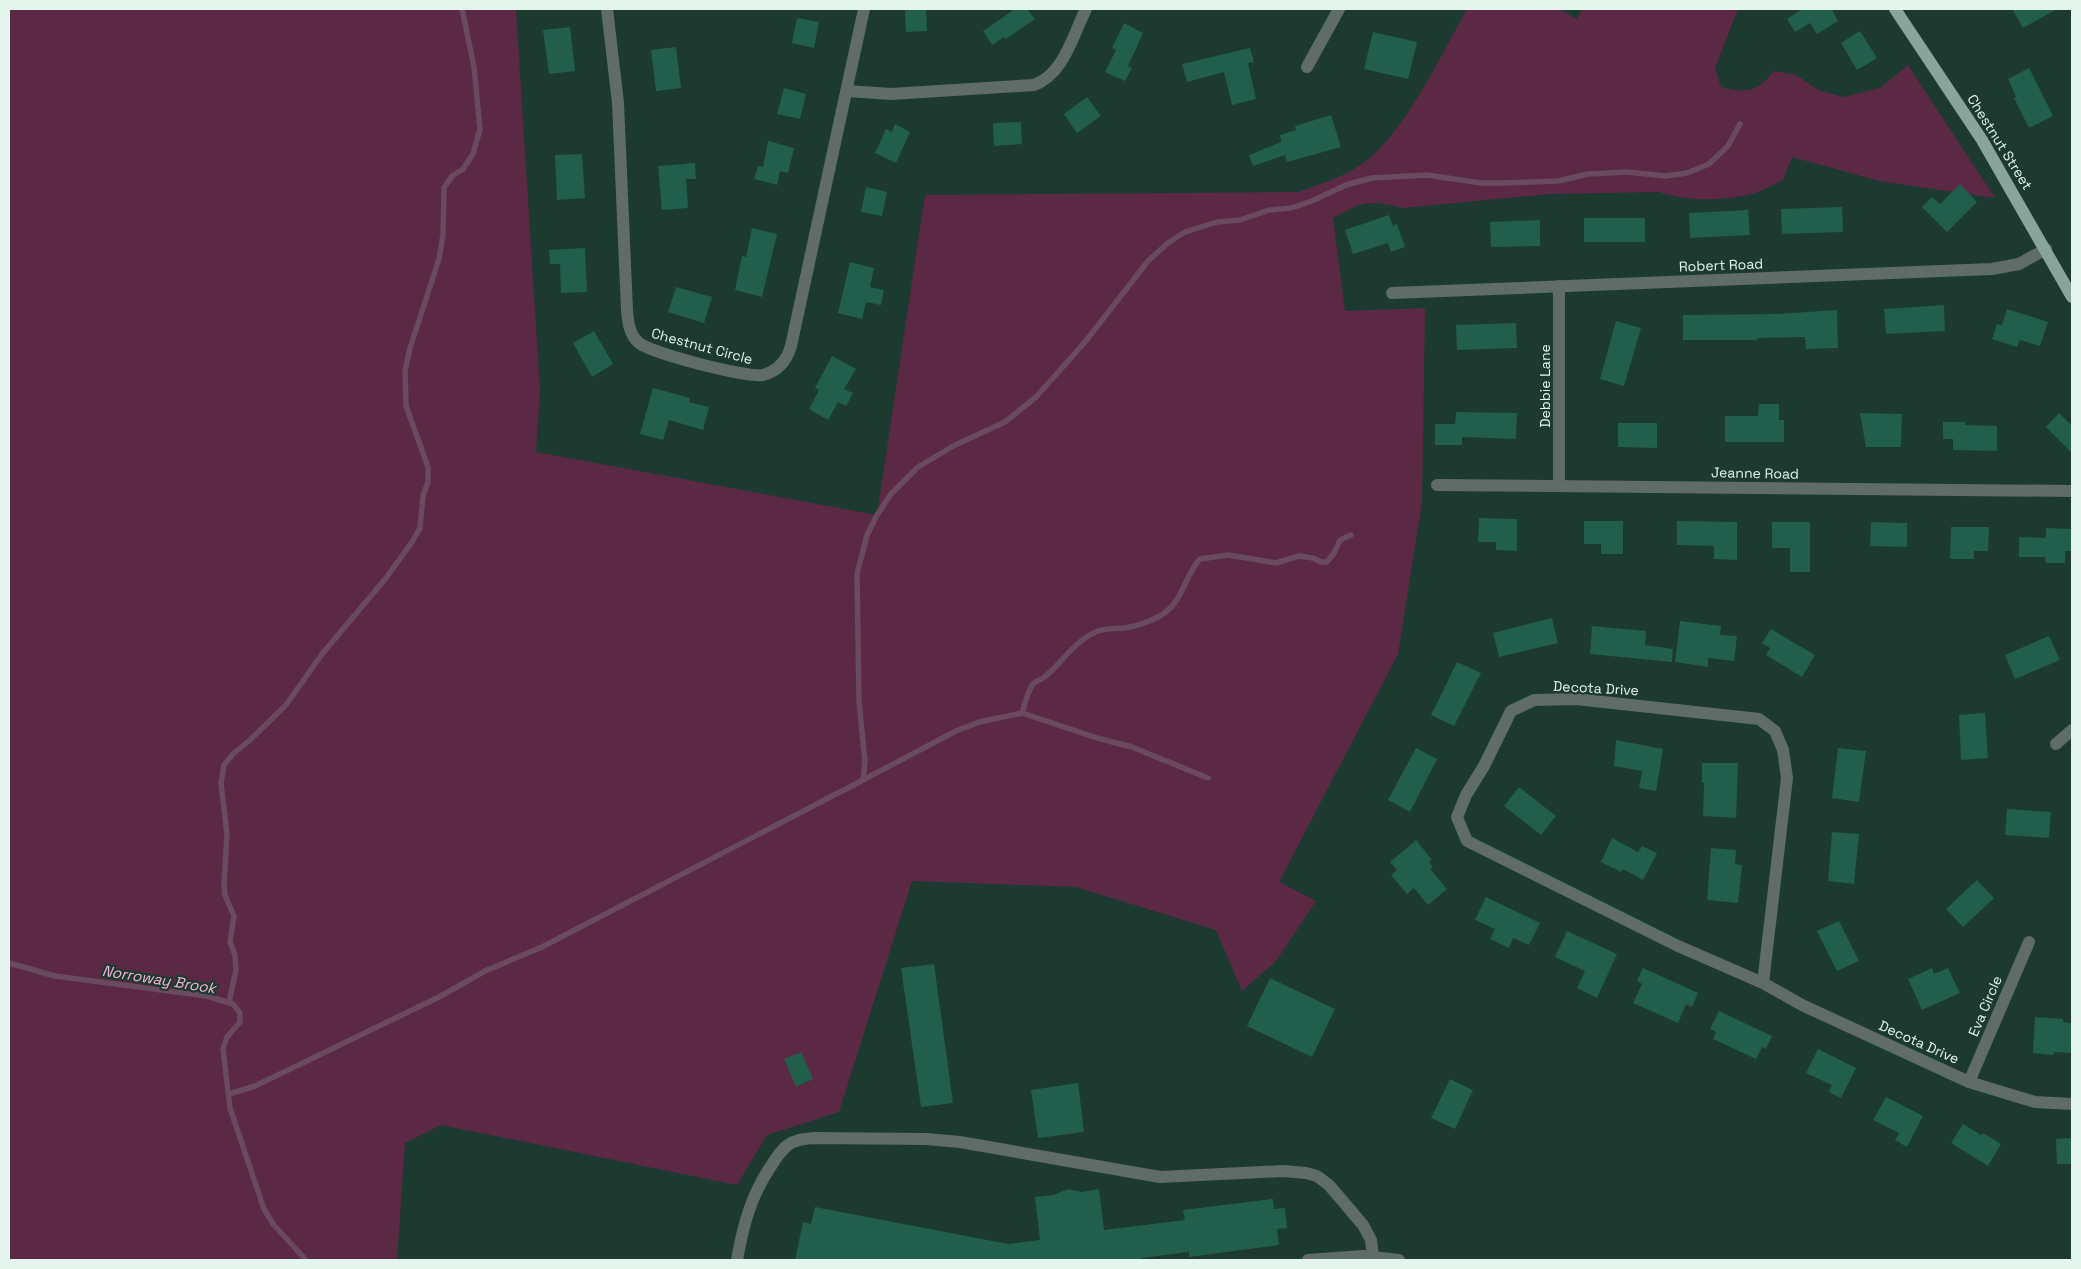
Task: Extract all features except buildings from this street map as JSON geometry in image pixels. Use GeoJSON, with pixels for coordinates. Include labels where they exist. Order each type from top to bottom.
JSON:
{"type":"FeatureCollection","features":[{"type":"Feature","properties":{"kind":"main road","name":"Chestnut Street"},"geometry":{"type":"LineString","coordinates":[[1894,9],[1982,140],[2072,297]]}},
{"type":"Feature","properties":{"kind":"street","name":"Chestnut Circle"},"geometry":{"type":"LineString","coordinates":[[607,9],[618,103],[627,319],[633,336],[638,343],[655,351],[747,375],[763,375],[784,362],[794,337],[864,9]]}},
{"type":"Feature","properties":{"kind":"street"},"geometry":{"type":"LineString","coordinates":[[847,91],[891,94],[1034,85],[1048,78],[1059,64],[1086,9]]}},
{"type":"Feature","properties":{"kind":"street"},"geometry":{"type":"LineString","coordinates":[[1307,67],[1339,9]]}},
{"type":"Feature","properties":{"kind":"street","name":"Robert Road"},"geometry":{"type":"LineString","coordinates":[[1392,293],[2002,269],[2028,260],[2046,250]]}},
{"type":"Feature","properties":{"kind":"street","name":"Debbie Lane"},"geometry":{"type":"LineString","coordinates":[[1559,286],[1560,485]]}},
{"type":"Feature","properties":{"kind":"street","name":"Jeanne Road"},"geometry":{"type":"LineString","coordinates":[[1438,485],[2072,491]]}},
{"type":"Feature","properties":{"kind":"street","name":"Decota Drive"},"geometry":{"type":"LineString","coordinates":[[1762,983],[1787,778],[1783,750],[1775,731],[1759,719],[1576,699],[1534,700],[1511,711],[1484,766],[1466,795],[1457,816],[1467,841],[1678,946],[1762,983],[1802,1005],[1969,1082],[2035,1102],[2072,1104]]}},
{"type":"Feature","properties":{"kind":"street"},"geometry":{"type":"LineString","coordinates":[[2056,744],[2072,730]]}},
{"type":"Feature","properties":{"kind":"street","name":"Eva Circle"},"geometry":{"type":"LineString","coordinates":[[1969,1082],[2029,942]]}},
{"type":"Feature","properties":{"kind":"street"},"geometry":{"type":"LineString","coordinates":[[737,1260],[744,1220],[751,1200],[766,1173],[777,1156],[789,1144],[796,1140],[814,1138],[926,1139],[960,1142],[1160,1177],[1283,1171],[1306,1173],[1319,1178],[1329,1185],[1363,1225],[1371,1240],[1373,1256]]}},
{"type":"Feature","properties":{"kind":"street"},"geometry":{"type":"LineString","coordinates":[[1308,1260],[1373,1256],[1399,1260]]}},
{"type":"Feature","properties":{"kind":"shaded area"},"geometry":{"type":"Polygon","coordinates":[[[9,9],[516,9],[540,391],[536,452],[877,515],[925,195],[1299,192],[1345,174],[1359,166],[1391,136],[1420,94],[1467,9],[1559,9],[1577,19],[1582,9],[1738,9],[1715,68],[1721,87],[1745,91],[1757,87],[1774,71],[1796,75],[1818,90],[1843,97],[1880,88],[1908,65],[1995,198],[1879,181],[1792,157],[1783,180],[1755,193],[1731,198],[1682,198],[1659,192],[1549,194],[1402,208],[1373,203],[1351,208],[1333,218],[1345,311],[1425,308],[1422,502],[1398,654],[1279,882],[1316,901],[1276,961],[1242,991],[1216,930],[1076,887],[912,881],[839,1112],[767,1135],[737,1185],[441,1125],[405,1143],[397,1260],[9,1260],[9,9]]]}},
{"type":"Feature","properties":{"kind":"waterway"},"geometry":{"type":"LineString","coordinates":[[229,1002],[236,970],[235,955],[230,942],[234,916],[225,895],[224,883],[227,834],[221,783],[224,765],[233,754],[286,705],[322,654],[386,578],[420,528],[423,496],[428,482],[428,467],[406,406],[405,371],[410,348],[439,259],[443,235],[444,188],[452,176],[463,169],[473,154],[480,129],[474,67],[462,9]]}},
{"type":"Feature","properties":{"kind":"waterway"},"geometry":{"type":"LineString","coordinates":[[229,1094],[255,1086],[439,997],[485,971],[542,947],[863,780],[865,762],[859,701],[857,574],[867,535],[877,515],[891,494],[918,467],[955,445],[1005,422],[1036,397],[1085,342],[1148,261],[1168,243],[1185,232],[1217,222],[1240,220],[1269,210],[1291,208],[1312,201],[1346,185],[1372,178],[1427,175],[1481,183],[1502,183],[1558,181],[1588,174],[1627,172],[1666,176],[1687,173],[1709,164],[1728,146],[1740,124]]}},
{"type":"Feature","properties":{"kind":"waterway"},"geometry":{"type":"LineString","coordinates":[[863,780],[956,731],[979,722],[1022,713],[1033,684],[1050,672],[1081,641],[1101,630],[1142,624],[1167,611],[1177,600],[1200,559],[1228,555],[1276,563],[1299,556],[1327,562],[1340,540],[1351,535]]}},
{"type":"Feature","properties":{"kind":"waterway"},"geometry":{"type":"LineString","coordinates":[[1022,713],[1097,738],[1132,747],[1208,778]]}},
{"type":"Feature","properties":{"kind":"waterway","name":"Norroway Brook"},"geometry":{"type":"LineString","coordinates":[[9,963],[55,976],[207,996],[233,1004],[240,1013],[240,1022],[227,1037],[223,1049],[230,1108],[264,1209],[273,1224],[306,1260]]}}]}
